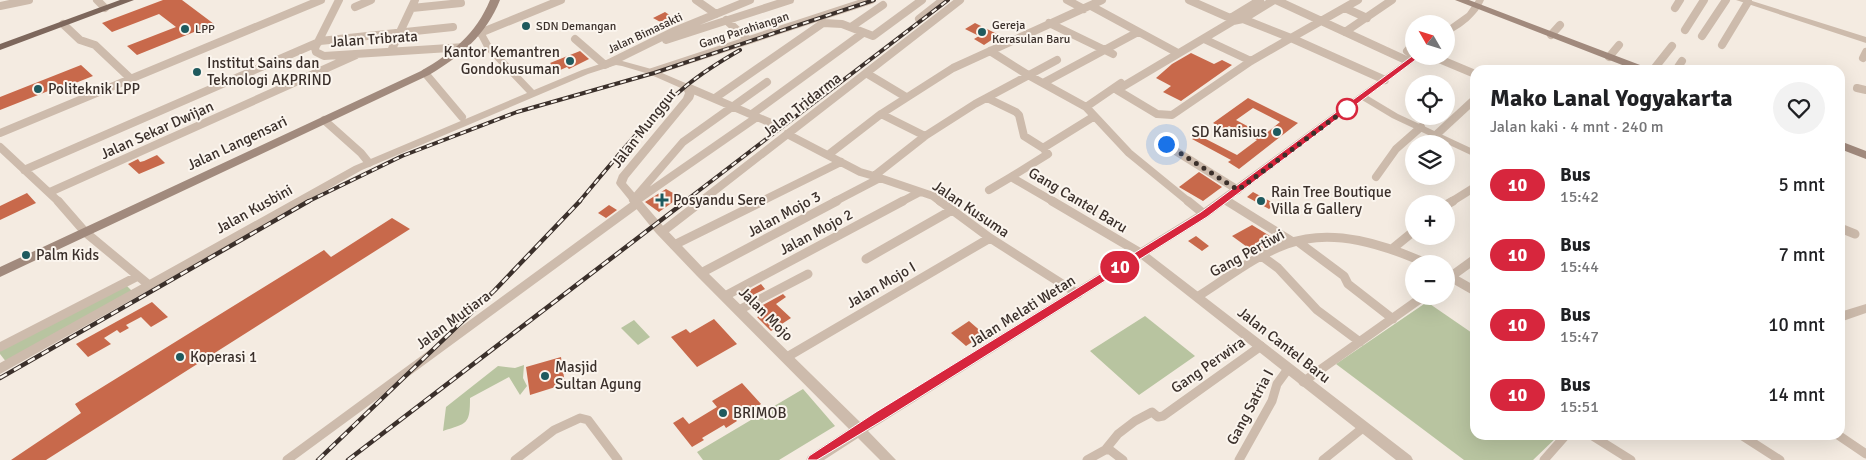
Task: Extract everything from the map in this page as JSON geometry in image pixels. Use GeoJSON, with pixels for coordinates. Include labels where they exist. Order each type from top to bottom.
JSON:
{"type":"FeatureCollection","features":[{"type":"Feature","properties":{"kind":"main road"},"geometry":{"type":"LineString","coordinates":[[0,47],[129,0]]}},
{"type":"Feature","properties":{"kind":"main road"},"geometry":{"type":"LineString","coordinates":[[480,32],[495,0]]}},
{"type":"Feature","properties":{"kind":"main road"},"geometry":{"type":"LineString","coordinates":[[1460,0],[1479,3],[1551,35],[1631,65]]}},
{"type":"Feature","properties":{"kind":"main road","name":"Jalan Langensari"},"geometry":{"type":"LineString","coordinates":[[0,272],[425,73],[464,47],[480,32]]}},
{"type":"Feature","properties":{"kind":"main road"},"geometry":{"type":"LineString","coordinates":[[1845,147],[1866,155]]}},
{"type":"Feature","properties":{"kind":"street"},"geometry":{"type":"LineString","coordinates":[[0,6],[29,0]]}},
{"type":"Feature","properties":{"kind":"street"},"geometry":{"type":"LineString","coordinates":[[97,0],[106,8]]}},
{"type":"Feature","properties":{"kind":"street"},"geometry":{"type":"LineString","coordinates":[[0,133],[321,0]]}},
{"type":"Feature","properties":{"kind":"street","name":"Jalan Tribrata"},"geometry":{"type":"LineString","coordinates":[[339,0],[315,48],[316,52],[320,55],[356,55],[464,47]]}},
{"type":"Feature","properties":{"kind":"street"},"geometry":{"type":"LineString","coordinates":[[355,7],[371,0]]}},
{"type":"Feature","properties":{"kind":"street"},"geometry":{"type":"LineString","coordinates":[[391,51],[415,0]]}},
{"type":"Feature","properties":{"kind":"street"},"geometry":{"type":"LineString","coordinates":[[533,94],[488,47],[480,32],[561,0]]}},
{"type":"Feature","properties":{"kind":"street"},"geometry":{"type":"LineString","coordinates":[[696,0],[716,14]]}},
{"type":"Feature","properties":{"kind":"street","name":"Jalan Bimasakti"},"geometry":{"type":"LineString","coordinates":[[605,64],[664,35],[750,0]]}},
{"type":"Feature","properties":{"kind":"street"},"geometry":{"type":"LineString","coordinates":[[636,49],[790,0]]}},
{"type":"Feature","properties":{"kind":"street","name":"Gang Parahiangan"},"geometry":{"type":"LineString","coordinates":[[652,72],[871,0]]}},
{"type":"Feature","properties":{"kind":"street"},"geometry":{"type":"LineString","coordinates":[[930,0],[940,2]]}},
{"type":"Feature","properties":{"kind":"street","name":"Jalan Tridarma"},"geometry":{"type":"LineString","coordinates":[[662,232],[960,0]]}},
{"type":"Feature","properties":{"kind":"street"},"geometry":{"type":"LineString","coordinates":[[1067,0],[1084,9]]}},
{"type":"Feature","properties":{"kind":"street"},"geometry":{"type":"LineString","coordinates":[[828,155],[881,114],[953,68],[1102,0]]}},
{"type":"Feature","properties":{"kind":"street"},"geometry":{"type":"LineString","coordinates":[[1189,0],[1230,18]]}},
{"type":"Feature","properties":{"kind":"street"},"geometry":{"type":"LineString","coordinates":[[1086,107],[1110,90],[1260,0]]}},
{"type":"Feature","properties":{"kind":"street"},"geometry":{"type":"LineString","coordinates":[[1358,0],[1322,21],[1288,38],[1172,115],[1158,114],[1117,90],[1233,21],[1243,19],[1275,0],[1322,21],[1345,32],[1405,54]]}},
{"type":"Feature","properties":{"kind":"street"},"geometry":{"type":"LineString","coordinates":[[1345,32],[1392,0]]}},
{"type":"Feature","properties":{"kind":"street"},"geometry":{"type":"LineString","coordinates":[[1675,8],[1680,0]]}},
{"type":"Feature","properties":{"kind":"street"},"geometry":{"type":"LineString","coordinates":[[1685,30],[1704,0]]}},
{"type":"Feature","properties":{"kind":"street"},"geometry":{"type":"LineString","coordinates":[[1702,36],[1726,0]]}},
{"type":"Feature","properties":{"kind":"street"},"geometry":{"type":"LineString","coordinates":[[715,98],[823,23],[828,22],[851,27],[875,36],[917,1]]}},
{"type":"Feature","properties":{"kind":"street"},"geometry":{"type":"LineString","coordinates":[[1722,45],[1744,1],[1866,40]]}},
{"type":"Feature","properties":{"kind":"street"},"geometry":{"type":"LineString","coordinates":[[919,19],[940,2]]}},
{"type":"Feature","properties":{"kind":"street"},"geometry":{"type":"LineString","coordinates":[[412,8],[461,3]]}},
{"type":"Feature","properties":{"kind":"street"},"geometry":{"type":"LineString","coordinates":[[1455,24],[1479,3]]}},
{"type":"Feature","properties":{"kind":"street"},"geometry":{"type":"LineString","coordinates":[[851,27],[883,5]]}},
{"type":"Feature","properties":{"kind":"street"},"geometry":{"type":"LineString","coordinates":[[1091,6],[1176,52]]}},
{"type":"Feature","properties":{"kind":"street"},"geometry":{"type":"LineString","coordinates":[[1345,8],[1367,18]]}},
{"type":"Feature","properties":{"kind":"street"},"geometry":{"type":"LineString","coordinates":[[1243,19],[1385,80]]}},
{"type":"Feature","properties":{"kind":"street"},"geometry":{"type":"LineString","coordinates":[[726,20],[748,40]]}},
{"type":"Feature","properties":{"kind":"street"},"geometry":{"type":"LineString","coordinates":[[1049,23],[1112,54]]}},
{"type":"Feature","properties":{"kind":"street"},"geometry":{"type":"LineString","coordinates":[[63,24],[80,40],[95,45],[130,78]]}},
{"type":"Feature","properties":{"kind":"street"},"geometry":{"type":"LineString","coordinates":[[1551,35],[1560,25]]}},
{"type":"Feature","properties":{"kind":"street"},"geometry":{"type":"LineString","coordinates":[[24,170],[319,42],[453,27]]}},
{"type":"Feature","properties":{"kind":"street"},"geometry":{"type":"LineString","coordinates":[[1043,83],[1138,32]]}},
{"type":"Feature","properties":{"kind":"street"},"geometry":{"type":"LineString","coordinates":[[635,202],[863,33]]}},
{"type":"Feature","properties":{"kind":"street"},"geometry":{"type":"LineString","coordinates":[[575,39],[605,64]]}},
{"type":"Feature","properties":{"kind":"street"},"geometry":{"type":"LineString","coordinates":[[1204,39],[1251,61]]}},
{"type":"Feature","properties":{"kind":"street"},"geometry":{"type":"LineString","coordinates":[[1609,57],[1619,45]]}},
{"type":"Feature","properties":{"kind":"street"},"geometry":{"type":"LineString","coordinates":[[1657,65],[1672,46]]}},
{"type":"Feature","properties":{"kind":"street"},"geometry":{"type":"LineString","coordinates":[[990,51],[1028,75],[1086,107],[1093,117],[1129,154],[1204,214]]}},
{"type":"Feature","properties":{"kind":"street","name":"Jalan Sekar Dwijan"},"geometry":{"type":"LineString","coordinates":[[50,192],[356,55]]}},
{"type":"Feature","properties":{"kind":"street"},"geometry":{"type":"LineString","coordinates":[[786,134],[840,162],[877,177],[925,136],[987,98],[1057,60]]}},
{"type":"Feature","properties":{"kind":"street"},"geometry":{"type":"LineString","coordinates":[[1679,65],[1682,61]]}},
{"type":"Feature","properties":{"kind":"street","name":"Jalan Munggur"},"geometry":{"type":"LineString","coordinates":[[533,94],[605,64],[615,62],[652,72],[687,87],[690,93],[688,99],[623,177],[622,183],[651,220]]}},
{"type":"Feature","properties":{"kind":"street","name":"Jalan Melati Wetan"},"geometry":{"type":"LineString","coordinates":[[813,460],[1225,200],[1405,64]]}},
{"type":"Feature","properties":{"kind":"street"},"geometry":{"type":"LineString","coordinates":[[1454,65],[1470,72]]}},
{"type":"Feature","properties":{"kind":"street"},"geometry":{"type":"LineString","coordinates":[[425,73],[462,117]]}},
{"type":"Feature","properties":{"kind":"street"},"geometry":{"type":"LineString","coordinates":[[866,73],[906,97]]}},
{"type":"Feature","properties":{"kind":"street"},"geometry":{"type":"LineString","coordinates":[[635,202],[678,148],[767,82]]}},
{"type":"Feature","properties":{"kind":"street"},"geometry":{"type":"LineString","coordinates":[[687,87],[778,126]]}},
{"type":"Feature","properties":{"kind":"street"},"geometry":{"type":"LineString","coordinates":[[1857,88],[1866,90]]}},
{"type":"Feature","properties":{"kind":"street","name":"Jalan Kusbini"},"geometry":{"type":"LineString","coordinates":[[0,369],[369,162],[533,94]]}},
{"type":"Feature","properties":{"kind":"street"},"geometry":{"type":"LineString","coordinates":[[1363,97],[1394,116],[1470,150]]}},
{"type":"Feature","properties":{"kind":"street","name":"Gang Cantel Baru"},"geometry":{"type":"LineString","coordinates":[[987,98],[1016,112],[1024,136],[1043,148],[1047,155],[1011,176],[1142,254]]}},
{"type":"Feature","properties":{"kind":"street"},"geometry":{"type":"LineString","coordinates":[[1437,134],[1470,104]]}},
{"type":"Feature","properties":{"kind":"street"},"geometry":{"type":"LineString","coordinates":[[881,114],[925,136]]}},
{"type":"Feature","properties":{"kind":"street"},"geometry":{"type":"LineString","coordinates":[[1043,148],[1093,117]]}},
{"type":"Feature","properties":{"kind":"street"},"geometry":{"type":"LineString","coordinates":[[324,120],[369,162]]}},
{"type":"Feature","properties":{"kind":"street"},"geometry":{"type":"LineString","coordinates":[[1376,177],[1396,149],[1421,127]]}},
{"type":"Feature","properties":{"kind":"street"},"geometry":{"type":"LineString","coordinates":[[1166,144],[1238,190]]}},
{"type":"Feature","properties":{"kind":"street"},"geometry":{"type":"LineString","coordinates":[[1,150],[50,192],[85,232],[149,285]]}},
{"type":"Feature","properties":{"kind":"street"},"geometry":{"type":"LineString","coordinates":[[674,245],[840,162]]}},
{"type":"Feature","properties":{"kind":"street"},"geometry":{"type":"LineString","coordinates":[[989,190],[1011,176]]}},
{"type":"Feature","properties":{"kind":"street","name":"Jalan Kusuma"},"geometry":{"type":"LineString","coordinates":[[877,177],[933,196],[990,238],[1078,294]]}},
{"type":"Feature","properties":{"kind":"street","name":"Jalan Mojo 3"},"geometry":{"type":"LineString","coordinates":[[701,273],[877,177]]}},
{"type":"Feature","properties":{"kind":"street"},"geometry":{"type":"LineString","coordinates":[[1455,199],[1470,190]]}},
{"type":"Feature","properties":{"kind":"street","name":"Jalan Mojo 2"},"geometry":{"type":"LineString","coordinates":[[725,296],[920,192]]}},
{"type":"Feature","properties":{"kind":"street"},"geometry":{"type":"LineString","coordinates":[[1225,200],[1295,242],[1346,278],[1348,284],[1393,319]]}},
{"type":"Feature","properties":{"kind":"street","name":"Jalan Mutiara"},"geometry":{"type":"LineString","coordinates":[[287,460],[635,202]]}},
{"type":"Feature","properties":{"kind":"street"},"geometry":{"type":"LineString","coordinates":[[866,259],[952,210]]}},
{"type":"Feature","properties":{"kind":"street","name":"Jalan Mojo"},"geometry":{"type":"LineString","coordinates":[[651,220],[701,273],[860,429],[889,460]]}},
{"type":"Feature","properties":{"kind":"street"},"geometry":{"type":"LineString","coordinates":[[1845,230],[1855,234]]}},
{"type":"Feature","properties":{"kind":"street","name":"Jalan Mojo I"},"geometry":{"type":"LineString","coordinates":[[787,357],[990,238]]}},
{"type":"Feature","properties":{"kind":"street","name":"Gang Pertiwi"},"geometry":{"type":"LineString","coordinates":[[1198,297],[1263,257],[1295,242],[1330,238],[1365,242],[1406,255]]}},
{"type":"Feature","properties":{"kind":"street"},"geometry":{"type":"LineString","coordinates":[[1392,249],[1405,239]]}},
{"type":"Feature","properties":{"kind":"street","name":"Jalan Cantel Baru"},"geometry":{"type":"LineString","coordinates":[[1142,254],[1261,346],[1303,382],[1406,460]]}},
{"type":"Feature","properties":{"kind":"street"},"geometry":{"type":"LineString","coordinates":[[1263,257],[1278,268],[1317,310],[1360,342]]}},
{"type":"Feature","properties":{"kind":"street"},"geometry":{"type":"LineString","coordinates":[[1455,273],[1470,263]]}},
{"type":"Feature","properties":{"kind":"street"},"geometry":{"type":"LineString","coordinates":[[739,310],[808,274]]}},
{"type":"Feature","properties":{"kind":"street"},"geometry":{"type":"LineString","coordinates":[[0,347],[138,276]]}},
{"type":"Feature","properties":{"kind":"street"},"geometry":{"type":"LineString","coordinates":[[1455,281],[1470,289]]}},
{"type":"Feature","properties":{"kind":"street"},"geometry":{"type":"LineString","coordinates":[[1303,382],[1412,305]]}},
{"type":"Feature","properties":{"kind":"street"},"geometry":{"type":"LineString","coordinates":[[1845,316],[1863,311]]}},
{"type":"Feature","properties":{"kind":"street","name":"Gang Perwira"},"geometry":{"type":"LineString","coordinates":[[1105,450],[1118,434],[1142,417],[1152,412],[1157,416],[1161,416],[1261,346]]}},
{"type":"Feature","properties":{"kind":"street","name":"Gang Satria I"},"geometry":{"type":"LineString","coordinates":[[1239,460],[1272,401],[1277,384],[1288,369]]}},
{"type":"Feature","properties":{"kind":"street"},"geometry":{"type":"LineString","coordinates":[[516,460],[523,451],[570,421],[580,418],[588,420],[618,460]]}},
{"type":"Feature","properties":{"kind":"street"},"geometry":{"type":"LineString","coordinates":[[1324,460],[1364,427]]}},
{"type":"Feature","properties":{"kind":"street"},"geometry":{"type":"LineString","coordinates":[[1544,460],[1562,440]]}},
{"type":"Feature","properties":{"kind":"street"},"geometry":{"type":"LineString","coordinates":[[1599,440],[1631,460]]}},
{"type":"Feature","properties":{"kind":"street"},"geometry":{"type":"LineString","coordinates":[[1748,440],[1780,460]]}},
{"type":"Feature","properties":{"kind":"street"},"geometry":{"type":"LineString","coordinates":[[1845,440],[1866,454]]}},
{"type":"Feature","properties":{"kind":"street"},"geometry":{"type":"LineString","coordinates":[[1087,460],[1105,450],[1110,450],[1123,460]]}},
{"type":"Feature","properties":{"kind":"green space"},"geometry":{"type":"Polygon","coordinates":[[[123,282],[132,291],[7,363],[0,354],[0,349],[123,282]]]}},
{"type":"Feature","properties":{"kind":"green space"},"geometry":{"type":"Polygon","coordinates":[[[1423,305],[1431,305],[1470,332],[1470,440],[1554,440],[1533,460],[1464,460],[1336,364],[1423,305]]]}},
{"type":"Feature","properties":{"kind":"green space"},"geometry":{"type":"Polygon","coordinates":[[[1145,316],[1195,356],[1139,395],[1090,351],[1145,316]]]}},
{"type":"Feature","properties":{"kind":"green space"},"geometry":{"type":"Polygon","coordinates":[[[634,320],[650,337],[638,345],[621,328],[634,320]]]}},
{"type":"Feature","properties":{"kind":"green space"},"geometry":{"type":"Polygon","coordinates":[[[524,365],[523,378],[527,386],[520,395],[509,377],[470,398],[466,422],[443,431],[446,407],[498,366],[515,368],[524,365]]]}},
{"type":"Feature","properties":{"kind":"green space"},"geometry":{"type":"Polygon","coordinates":[[[803,389],[835,426],[779,460],[703,460],[697,452],[803,389]]]}},
{"type":"Feature","properties":{"kind":"building","name":"LPP"},"geometry":{"type":"Polygon","coordinates":[[[163,0],[182,0],[214,24],[137,55],[127,46],[176,27],[159,14],[112,32],[102,23],[163,0]]]}},
{"type":"Feature","properties":{"kind":"building"},"geometry":{"type":"Polygon","coordinates":[[[665,12],[677,20],[666,25],[653,18],[665,12]]]}},
{"type":"Feature","properties":{"kind":"building","name":"Gereja Kerasulan Baru"},"geometry":{"type":"Polygon","coordinates":[[[975,23],[999,35],[984,45],[974,39],[979,36],[965,29],[975,23]]]}},
{"type":"Feature","properties":{"kind":"building","name":"Kantor Kemantren Gondokusuman"},"geometry":{"type":"Polygon","coordinates":[[[580,51],[589,59],[569,69],[567,67],[558,71],[550,63],[580,51]]]}},
{"type":"Feature","properties":{"kind":"building"},"geometry":{"type":"Polygon","coordinates":[[[1191,53],[1214,64],[1222,60],[1232,65],[1181,101],[1163,92],[1171,86],[1156,78],[1172,64],[1191,53]]]}},
{"type":"Feature","properties":{"kind":"building","name":"Politeknik LPP"},"geometry":{"type":"Polygon","coordinates":[[[81,65],[93,76],[73,84],[71,82],[0,110],[0,97],[81,65]]]}},
{"type":"Feature","properties":{"kind":"building","name":"SD Kanisius"},"geometry":{"type":"Polygon","coordinates":[[[1248,98],[1298,123],[1239,169],[1228,162],[1231,160],[1192,139],[1198,135],[1237,155],[1257,140],[1229,126],[1225,129],[1213,123],[1248,98]],[[1253,108],[1236,120],[1264,135],[1280,122],[1253,108]]]}},
{"type":"Feature","properties":{"kind":"building"},"geometry":{"type":"Polygon","coordinates":[[[157,155],[165,163],[139,174],[128,164],[138,159],[140,162],[144,161],[157,155]]]}},
{"type":"Feature","properties":{"kind":"building"},"geometry":{"type":"Polygon","coordinates":[[[1199,172],[1222,187],[1203,201],[1179,187],[1199,172]]]}},
{"type":"Feature","properties":{"kind":"building","name":"Posyandu Sere"},"geometry":{"type":"Polygon","coordinates":[[[666,189],[680,197],[659,212],[645,202],[666,189]]]}},
{"type":"Feature","properties":{"kind":"building","name":"Rain Tree Boutique Villa & Gallery"},"geometry":{"type":"Polygon","coordinates":[[[1253,192],[1275,204],[1269,209],[1247,197],[1253,192]]]}},
{"type":"Feature","properties":{"kind":"building"},"geometry":{"type":"Polygon","coordinates":[[[27,193],[36,203],[0,220],[0,206],[27,193]]]}},
{"type":"Feature","properties":{"kind":"building"},"geometry":{"type":"Polygon","coordinates":[[[609,205],[617,210],[606,218],[598,213],[609,205]]]}},
{"type":"Feature","properties":{"kind":"building","name":"Koperasi 1"},"geometry":{"type":"Polygon","coordinates":[[[392,218],[410,229],[46,460],[11,460],[81,413],[75,404],[324,250],[331,257],[392,218]]]}},
{"type":"Feature","properties":{"kind":"building"},"geometry":{"type":"Polygon","coordinates":[[[1252,225],[1278,241],[1254,252],[1232,236],[1252,225]]]}},
{"type":"Feature","properties":{"kind":"building"},"geometry":{"type":"Polygon","coordinates":[[[1196,236],[1209,246],[1202,251],[1188,241],[1196,236]]]}},
{"type":"Feature","properties":{"kind":"building"},"geometry":{"type":"Polygon","coordinates":[[[761,284],[765,289],[747,298],[743,294],[761,284]]]}},
{"type":"Feature","properties":{"kind":"building"},"geometry":{"type":"Polygon","coordinates":[[[783,294],[786,297],[776,304],[791,318],[771,331],[757,317],[760,316],[754,310],[783,294]]]}},
{"type":"Feature","properties":{"kind":"building"},"geometry":{"type":"Polygon","coordinates":[[[152,302],[168,317],[151,327],[141,317],[126,325],[129,328],[120,333],[117,330],[104,338],[111,344],[88,357],[76,344],[152,302]]]}},
{"type":"Feature","properties":{"kind":"building"},"geometry":{"type":"Polygon","coordinates":[[[714,319],[737,344],[697,367],[671,337],[686,329],[690,333],[714,319]]]}},
{"type":"Feature","properties":{"kind":"building"},"geometry":{"type":"Polygon","coordinates":[[[969,321],[984,334],[966,346],[951,333],[969,321]]]}},
{"type":"Feature","properties":{"kind":"building","name":"Masjid Sultan Agung"},"geometry":{"type":"Polygon","coordinates":[[[561,357],[565,384],[530,395],[526,367],[561,357]]]}},
{"type":"Feature","properties":{"kind":"building","name":"BRIMOB"},"geometry":{"type":"Polygon","coordinates":[[[742,383],[761,404],[752,410],[750,407],[733,417],[737,421],[726,428],[724,425],[702,438],[704,440],[692,447],[673,423],[683,417],[689,424],[717,407],[712,401],[742,383]]]}},
{"type":"Feature","properties":{"kind":"railway"},"geometry":{"type":"LineString","coordinates":[[309,201],[402,156],[517,112],[654,73],[874,0]]}},
{"type":"Feature","properties":{"kind":"railway"},"geometry":{"type":"LineString","coordinates":[[684,202],[948,0]]}},
{"type":"Feature","properties":{"kind":"railway"},"geometry":{"type":"LineString","coordinates":[[579,202],[630,142],[671,99],[699,76],[740,50]]}},
{"type":"Feature","properties":{"kind":"railway"},"geometry":{"type":"LineString","coordinates":[[0,378],[309,201]]}},
{"type":"Feature","properties":{"kind":"railway"},"geometry":{"type":"LineString","coordinates":[[318,460],[494,291],[580,201]]}},
{"type":"Feature","properties":{"kind":"railway"},"geometry":{"type":"LineString","coordinates":[[348,460],[686,201]]}},
{"type":"Feature","properties":{"kind":"bus line","name":"10"},"geometry":{"type":"LineString","coordinates":[[813,460],[880,415],[1078,294],[1225,200],[1405,64]]}},
{"type":"Feature","properties":{"kind":"place","name":"SDN Demangan"},"geometry":{"type":"Point","coordinates":[526,26]}},
{"type":"Feature","properties":{"kind":"place","name":"LPP"},"geometry":{"type":"Point","coordinates":[185,29]}},
{"type":"Feature","properties":{"kind":"place","name":"Gereja Kerasulan Baru"},"geometry":{"type":"Point","coordinates":[982,32]}},
{"type":"Feature","properties":{"kind":"place","name":"Kantor Kemantren Gondokusuman"},"geometry":{"type":"Point","coordinates":[570,61]}},
{"type":"Feature","properties":{"kind":"place","name":"Institut Sains dan Teknologi AKPRIND"},"geometry":{"type":"Point","coordinates":[197,72]}},
{"type":"Feature","properties":{"kind":"place","name":"Politeknik LPP"},"geometry":{"type":"Point","coordinates":[38,89]}},
{"type":"Feature","properties":{"kind":"place","name":"SD Kanisius"},"geometry":{"type":"Point","coordinates":[1277,132]}},
{"type":"Feature","properties":{"kind":"place","name":"Posyandu Sere"},"geometry":{"type":"Point","coordinates":[662,200]}},
{"type":"Feature","properties":{"kind":"place","name":"Rain Tree Boutique Villa & Gallery"},"geometry":{"type":"Point","coordinates":[1261,201]}},
{"type":"Feature","properties":{"kind":"place","name":"Palm Kids"},"geometry":{"type":"Point","coordinates":[26,255]}},
{"type":"Feature","properties":{"kind":"place","name":"Koperasi 1"},"geometry":{"type":"Point","coordinates":[180,357]}},
{"type":"Feature","properties":{"kind":"place","name":"Masjid Sultan Agung"},"geometry":{"type":"Point","coordinates":[545,376]}},
{"type":"Feature","properties":{"kind":"place","name":"BRIMOB"},"geometry":{"type":"Point","coordinates":[723,413]}},
{"type":"Feature","properties":{"kind":"route"},"geometry":{"type":"LineString","coordinates":[[1166,144],[1238,190],[1349,107],[1347,109]]}}]}
